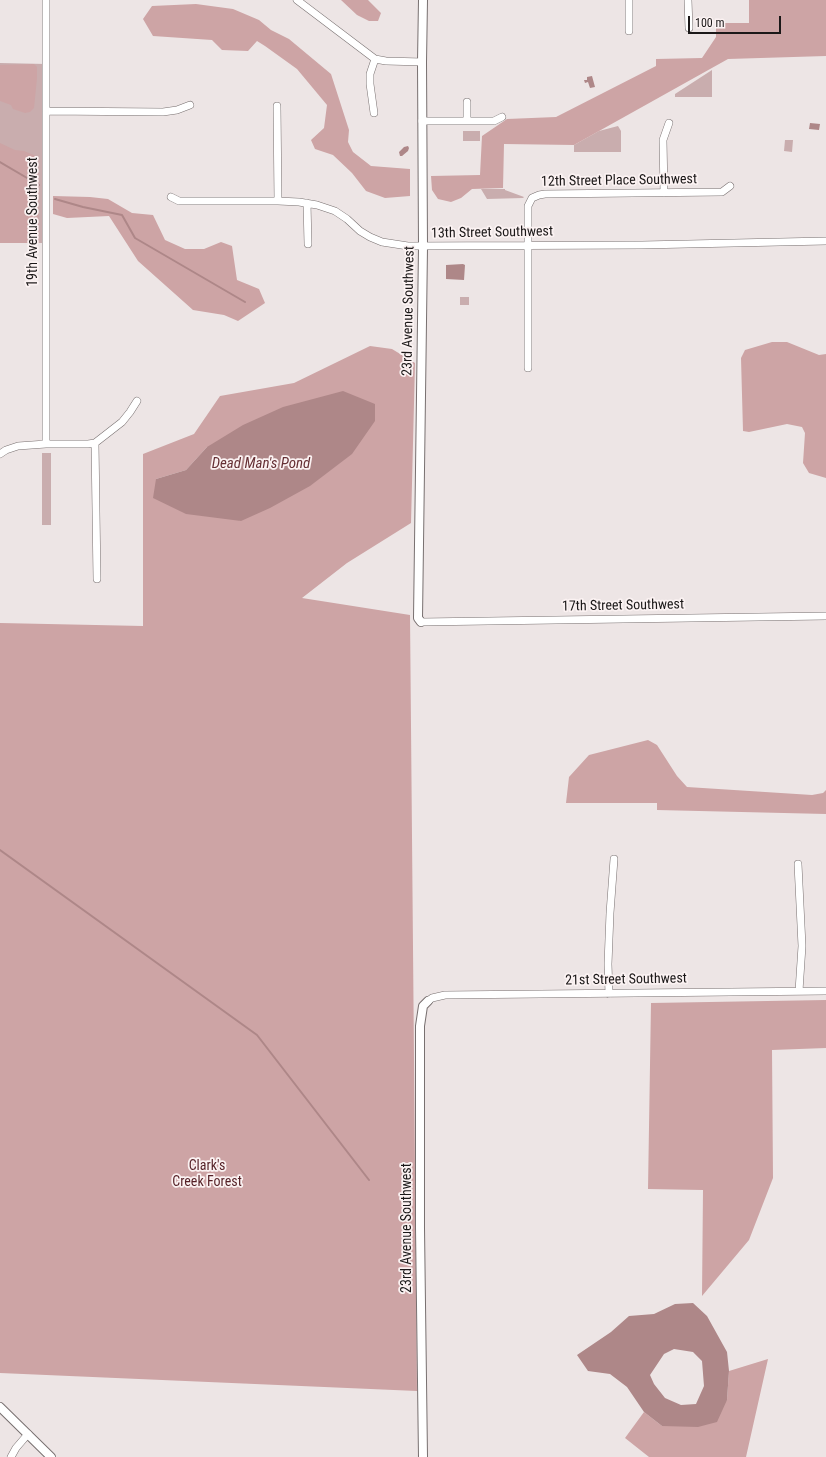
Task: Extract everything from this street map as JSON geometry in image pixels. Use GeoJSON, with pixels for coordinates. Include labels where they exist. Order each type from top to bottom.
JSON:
{"type":"FeatureCollection","features":[{"type":"Feature","properties":{"kind":"street","name":"19th Avenue Southwest"},"geometry":{"type":"LineString","coordinates":[[46,0],[46,444]]}},
{"type":"Feature","properties":{"kind":"street"},"geometry":{"type":"LineString","coordinates":[[297,0],[375,59],[386,62],[422,62]]}},
{"type":"Feature","properties":{"kind":"street","name":"23rd Avenue Southwest"},"geometry":{"type":"LineString","coordinates":[[421,622],[418,618],[423,247],[423,0]]}},
{"type":"Feature","properties":{"kind":"street"},"geometry":{"type":"LineString","coordinates":[[629,0],[629,31]]}},
{"type":"Feature","properties":{"kind":"street"},"geometry":{"type":"LineString","coordinates":[[688,0],[688,28]]}},
{"type":"Feature","properties":{"kind":"street"},"geometry":{"type":"LineString","coordinates":[[374,113],[370,74],[375,59]]}},
{"type":"Feature","properties":{"kind":"street"},"geometry":{"type":"LineString","coordinates":[[467,102],[467,121]]}},
{"type":"Feature","properties":{"kind":"street"},"geometry":{"type":"LineString","coordinates":[[46,112],[163,112],[177,110],[190,105]]}},
{"type":"Feature","properties":{"kind":"street"},"geometry":{"type":"LineString","coordinates":[[277,106],[278,201]]}},
{"type":"Feature","properties":{"kind":"street"},"geometry":{"type":"LineString","coordinates":[[422,121],[494,121],[502,117]]}},
{"type":"Feature","properties":{"kind":"street"},"geometry":{"type":"LineString","coordinates":[[664,193],[663,140],[669,123]]}},
{"type":"Feature","properties":{"kind":"street","name":"12th Street Place Southwest"},"geometry":{"type":"LineString","coordinates":[[528,246],[528,206],[529,202],[535,196],[545,194],[722,192],[730,186]]}},
{"type":"Feature","properties":{"kind":"street","name":"13th Street Southwest"},"geometry":{"type":"LineString","coordinates":[[170,197],[179,201],[278,201],[307,203],[335,211],[347,219],[360,232],[382,242],[423,247],[642,245],[826,241]]}},
{"type":"Feature","properties":{"kind":"street"},"geometry":{"type":"LineString","coordinates":[[307,203],[308,244]]}},
{"type":"Feature","properties":{"kind":"street"},"geometry":{"type":"LineString","coordinates":[[528,246],[528,368]]}},
{"type":"Feature","properties":{"kind":"street"},"geometry":{"type":"LineString","coordinates":[[0,454],[6,450],[18,446],[95,443],[122,422],[137,401]]}},
{"type":"Feature","properties":{"kind":"street"},"geometry":{"type":"LineString","coordinates":[[95,443],[96,579]]}},
{"type":"Feature","properties":{"kind":"street","name":"17th Street Southwest"},"geometry":{"type":"LineString","coordinates":[[421,622],[826,616]]}},
{"type":"Feature","properties":{"kind":"street"},"geometry":{"type":"LineString","coordinates":[[609,994],[608,964],[614,859]]}},
{"type":"Feature","properties":{"kind":"street"},"geometry":{"type":"LineString","coordinates":[[798,864],[802,946],[799,991]]}},
{"type":"Feature","properties":{"kind":"street","name":"21st Street Southwest"},"geometry":{"type":"LineString","coordinates":[[428,1001],[432,998],[445,995],[826,991]]}},
{"type":"Feature","properties":{"kind":"street","name":"23rd Avenue Southwest"},"geometry":{"type":"LineString","coordinates":[[423,1457],[420,1228],[420,1026],[423,1006],[428,1001]]}},
{"type":"Feature","properties":{"kind":"street"},"geometry":{"type":"LineString","coordinates":[[0,1407],[51,1457]]}},
{"type":"Feature","properties":{"kind":"street"},"geometry":{"type":"LineString","coordinates":[[11,1457],[16,1448],[28,1434]]}},
{"type":"Feature","properties":{"kind":"shaded area"},"geometry":{"type":"Polygon","coordinates":[[[0,63],[46,64],[46,243],[0,243],[0,63]]]}},
{"type":"Feature","properties":{"kind":"shaded area"},"geometry":{"type":"Polygon","coordinates":[[[712,70],[712,97],[675,97],[675,94],[712,70]]]}},
{"type":"Feature","properties":{"kind":"shaded area"},"geometry":{"type":"Polygon","coordinates":[[[618,126],[621,131],[621,152],[574,152],[574,145],[599,131],[618,126]]]}},
{"type":"Feature","properties":{"kind":"shaded area"},"geometry":{"type":"Polygon","coordinates":[[[463,131],[480,131],[480,141],[463,141],[463,131]]]}},
{"type":"Feature","properties":{"kind":"shaded area"},"geometry":{"type":"Polygon","coordinates":[[[785,140],[793,140],[792,152],[784,151],[785,140]]]}},
{"type":"Feature","properties":{"kind":"shaded area"},"geometry":{"type":"Polygon","coordinates":[[[481,189],[505,189],[524,197],[487,199],[481,189]]]}},
{"type":"Feature","properties":{"kind":"shaded area"},"geometry":{"type":"Polygon","coordinates":[[[460,297],[469,297],[469,305],[460,305],[460,297]]]}},
{"type":"Feature","properties":{"kind":"shaded area"},"geometry":{"type":"Polygon","coordinates":[[[42,453],[51,453],[51,525],[42,525],[42,453]]]}},
{"type":"Feature","properties":{"kind":"green space"},"geometry":{"type":"Polygon","coordinates":[[[341,0],[368,0],[381,13],[378,21],[369,21],[357,15],[341,0]]]}},
{"type":"Feature","properties":{"kind":"green space"},"geometry":{"type":"Polygon","coordinates":[[[749,0],[826,0],[826,56],[728,59],[574,145],[504,144],[503,188],[472,189],[461,198],[451,202],[438,199],[432,190],[431,176],[480,175],[482,136],[507,119],[556,117],[656,66],[656,59],[702,58],[716,37],[716,23],[749,23],[749,0]]]}},
{"type":"Feature","properties":{"kind":"green space"},"geometry":{"type":"Polygon","coordinates":[[[196,4],[233,9],[259,20],[271,30],[289,39],[331,74],[349,130],[348,142],[353,152],[371,166],[410,169],[410,196],[385,198],[366,191],[352,173],[333,155],[315,149],[311,140],[324,128],[327,105],[297,69],[265,46],[257,41],[248,51],[222,50],[212,40],[153,36],[143,19],[152,6],[196,4]]]}},
{"type":"Feature","properties":{"kind":"green space"},"geometry":{"type":"Polygon","coordinates":[[[34,64],[37,67],[37,78],[34,108],[30,112],[25,113],[13,109],[11,105],[0,101],[0,65],[34,64]]]}},
{"type":"Feature","properties":{"kind":"green space"},"geometry":{"type":"Polygon","coordinates":[[[0,143],[15,150],[24,151],[36,156],[38,162],[39,243],[0,243],[0,143]]]}},
{"type":"Feature","properties":{"kind":"green space"},"geometry":{"type":"Polygon","coordinates":[[[53,196],[108,199],[132,213],[153,215],[165,240],[185,249],[204,249],[221,242],[232,246],[237,280],[259,289],[265,303],[238,321],[224,315],[193,310],[138,261],[109,216],[67,218],[53,214],[53,196]]]}},
{"type":"Feature","properties":{"kind":"green space"},"geometry":{"type":"Polygon","coordinates":[[[772,342],[787,342],[819,355],[826,354],[826,478],[809,473],[803,463],[805,433],[802,427],[787,424],[749,432],[743,431],[741,358],[745,350],[772,342]]]}},
{"type":"Feature","properties":{"kind":"green space","name":"Clark's Creek Forest"},"geometry":{"type":"Polygon","coordinates":[[[370,346],[392,349],[415,363],[411,523],[347,563],[302,598],[410,615],[417,1391],[0,1373],[0,623],[143,626],[143,454],[194,434],[220,396],[294,383],[370,346]],[[207,447],[186,470],[156,479],[241,521],[207,447]]]}},
{"type":"Feature","properties":{"kind":"green space"},"geometry":{"type":"Polygon","coordinates":[[[648,740],[657,745],[677,776],[687,787],[812,795],[823,793],[826,790],[826,814],[657,810],[657,803],[566,803],[569,777],[589,755],[648,740]]]}},
{"type":"Feature","properties":{"kind":"green space"},"geometry":{"type":"Polygon","coordinates":[[[826,1000],[826,1048],[772,1050],[773,1178],[749,1240],[702,1296],[703,1190],[648,1189],[651,1003],[826,1000]]]}},
{"type":"Feature","properties":{"kind":"green space"},"geometry":{"type":"Polygon","coordinates":[[[768,1359],[746,1457],[649,1457],[625,1438],[644,1412],[662,1426],[727,1400],[729,1371],[768,1359]]]}},
{"type":"Feature","properties":{"kind":"water"},"geometry":{"type":"Polygon","coordinates":[[[592,76],[595,87],[590,88],[588,82],[585,83],[584,80],[587,80],[587,77],[592,76]]]}},
{"type":"Feature","properties":{"kind":"water"},"geometry":{"type":"Polygon","coordinates":[[[810,123],[820,124],[819,130],[809,129],[810,123]]]}},
{"type":"Feature","properties":{"kind":"water"},"geometry":{"type":"Polygon","coordinates":[[[408,146],[408,151],[400,156],[399,152],[404,147],[408,146]]]}},
{"type":"Feature","properties":{"kind":"water"},"geometry":{"type":"Polygon","coordinates":[[[446,265],[465,265],[464,280],[446,279],[446,265]]]}},
{"type":"Feature","properties":{"kind":"water","name":"Dead Man's Pond"},"geometry":{"type":"Polygon","coordinates":[[[343,391],[375,404],[375,421],[352,454],[310,486],[270,508],[241,521],[186,514],[153,498],[156,479],[186,470],[207,447],[243,425],[283,407],[343,391]]]}},
{"type":"Feature","properties":{"kind":"water"},"geometry":{"type":"Polygon","coordinates":[[[693,1303],[707,1316],[727,1352],[729,1371],[727,1400],[717,1422],[698,1427],[662,1426],[644,1412],[627,1387],[610,1374],[588,1371],[577,1355],[611,1332],[629,1316],[654,1314],[675,1304],[693,1303]],[[674,1349],[664,1354],[650,1375],[654,1384],[665,1398],[681,1405],[696,1404],[704,1386],[702,1361],[693,1352],[674,1349]]]}},
{"type":"Feature","properties":{"kind":"waterway"},"geometry":{"type":"LineString","coordinates":[[0,162],[39,185]]}},
{"type":"Feature","properties":{"kind":"waterway"},"geometry":{"type":"LineString","coordinates":[[55,199],[83,207],[122,215],[135,238],[245,302]]}},
{"type":"Feature","properties":{"kind":"waterway"},"geometry":{"type":"LineString","coordinates":[[0,850],[257,1035],[369,1180]]}}]}
